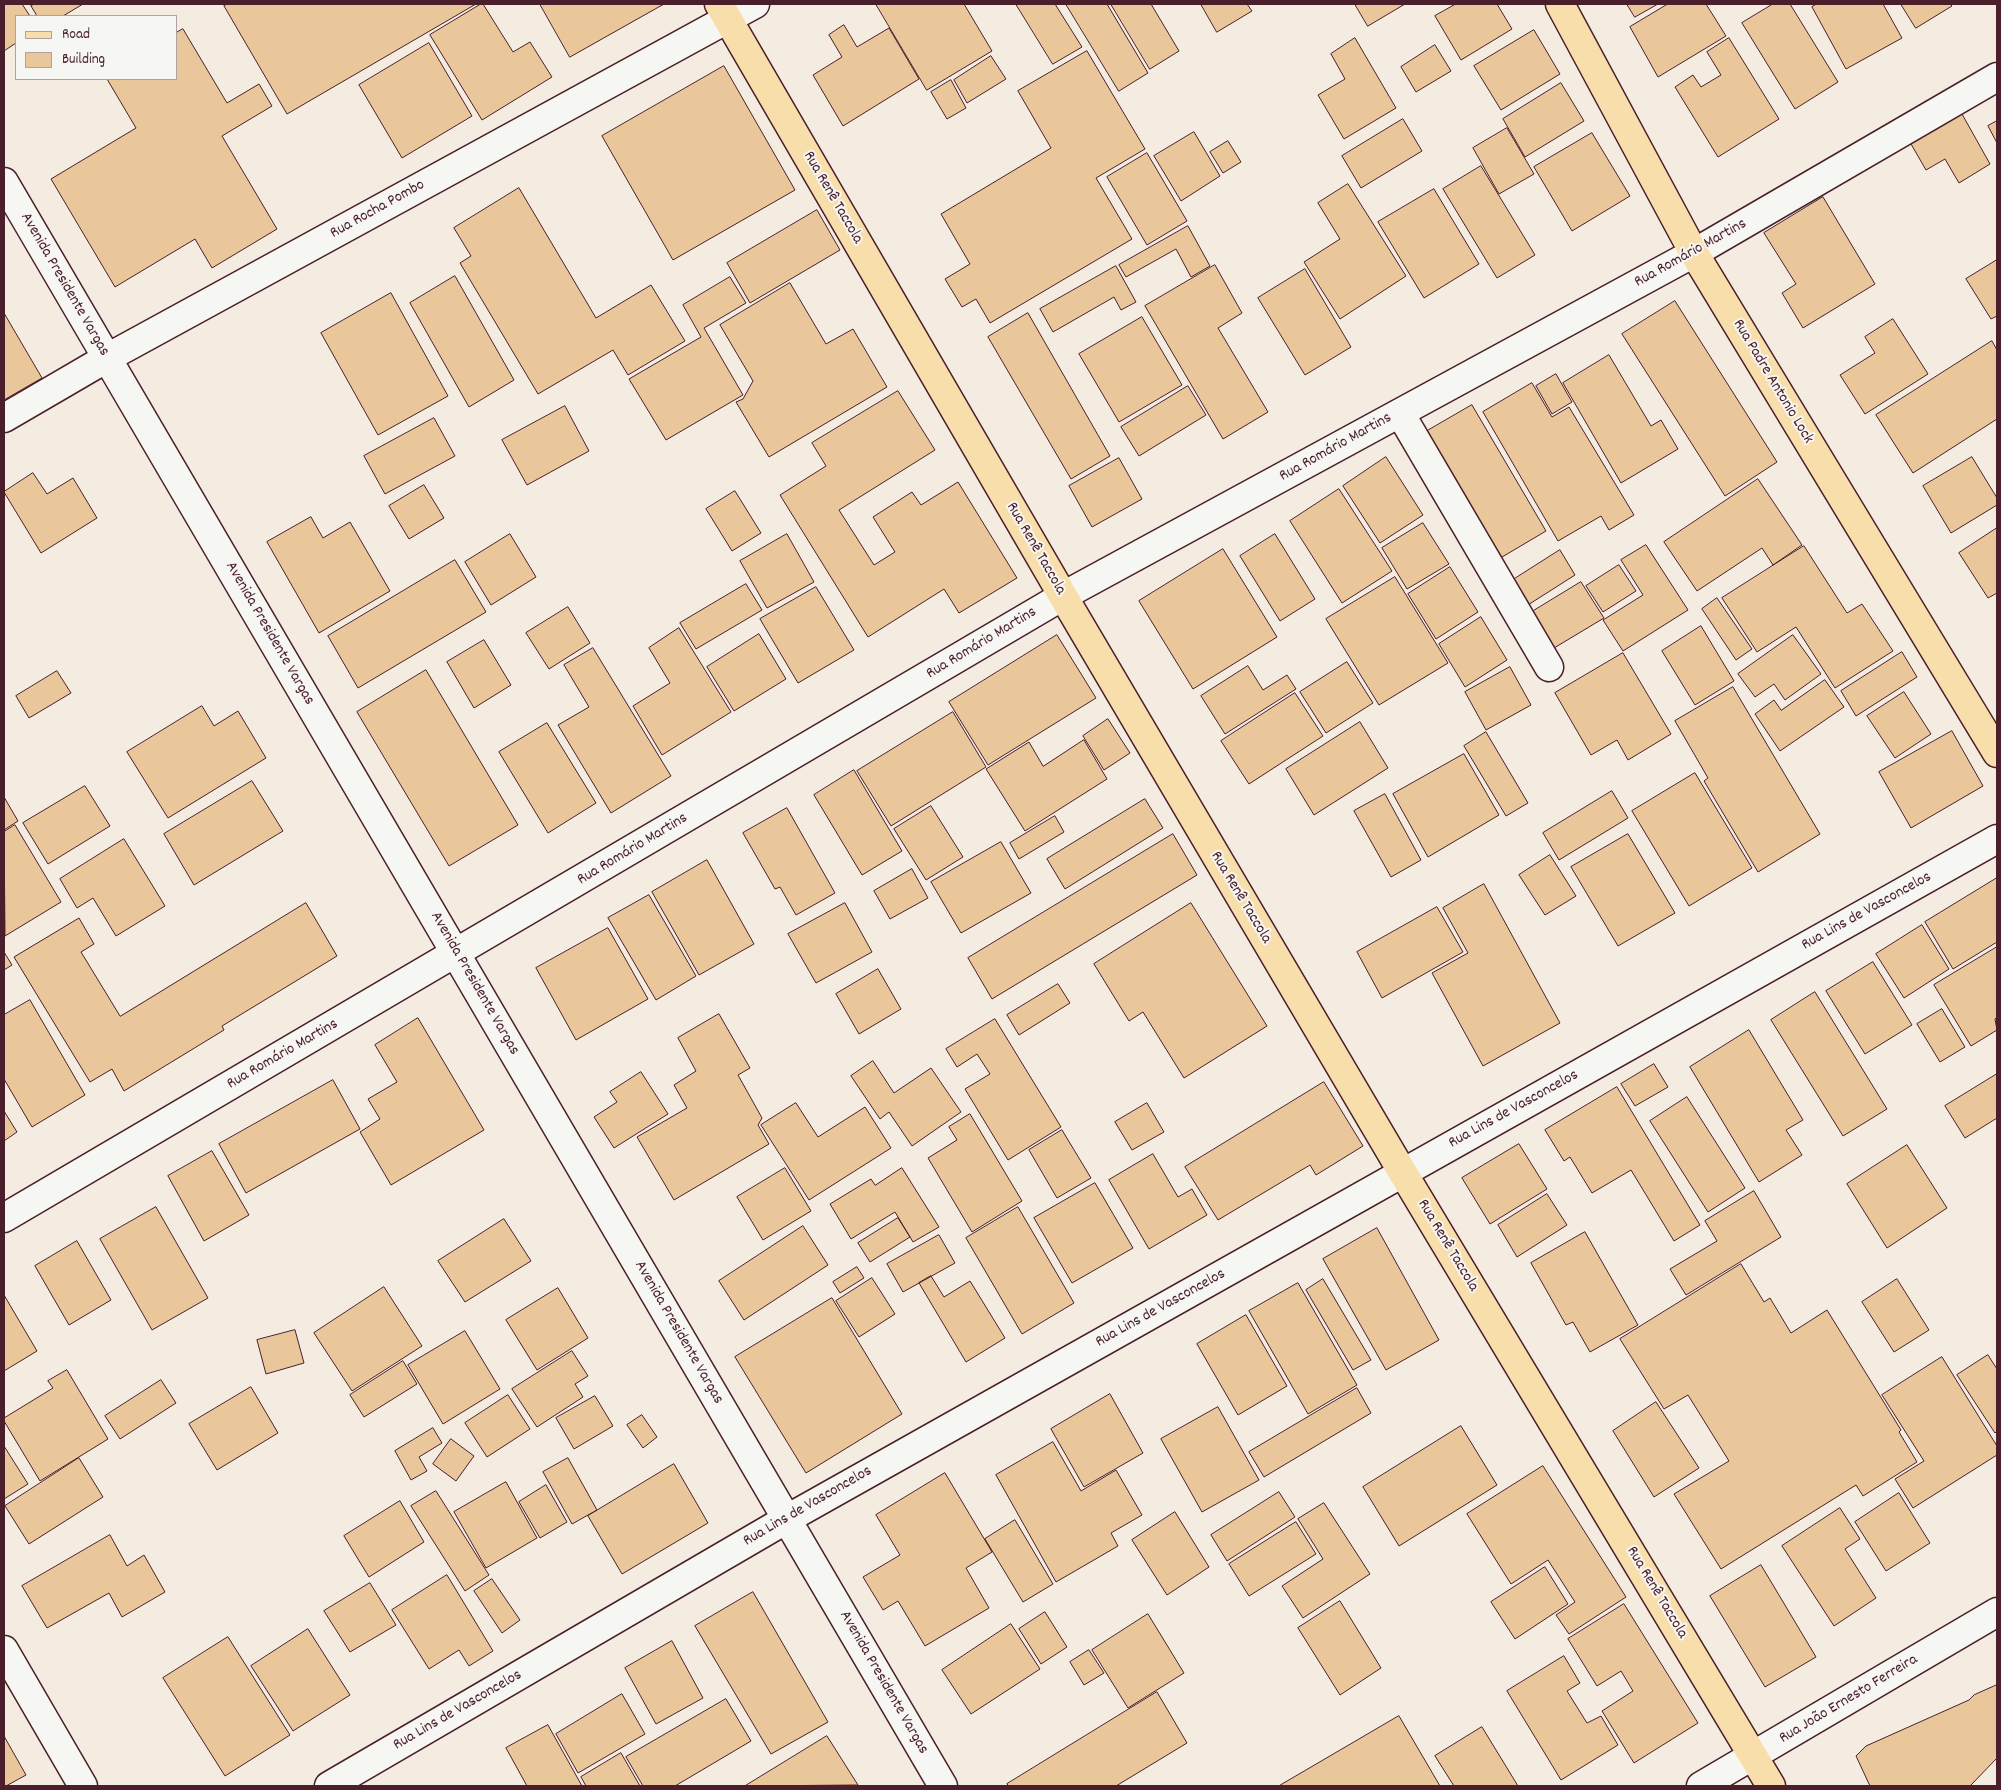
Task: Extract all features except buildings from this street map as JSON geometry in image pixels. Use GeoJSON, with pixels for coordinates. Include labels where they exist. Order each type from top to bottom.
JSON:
{"type":"FeatureCollection","features":[{"type":"Feature","properties":{"kind":"main road","name":"Rua Padre Antonio Lock"},"geometry":{"type":"LineString","coordinates":[[1560,4],[1694,253],[1997,753]]}},
{"type":"Feature","properties":{"kind":"main road","name":"Rua Renê Taccola"},"geometry":{"type":"LineString","coordinates":[[723,11],[1062,596],[1403,1173],[1771,1786]]}},
{"type":"Feature","properties":{"kind":"street","name":"Rua Rocha Pombo"},"geometry":{"type":"LineString","coordinates":[[4,418],[723,11],[754,4]]}},
{"type":"Feature","properties":{"kind":"street","name":"Rua Romário Martins"},"geometry":{"type":"LineString","coordinates":[[4,1218],[1062,596],[1694,253],[1997,77]]}},
{"type":"Feature","properties":{"kind":"street","name":"Avenida Presidente Vargas"},"geometry":{"type":"LineString","coordinates":[[4,182],[944,1786]]}},
{"type":"Feature","properties":{"kind":"street"},"geometry":{"type":"LineString","coordinates":[[1400,413],[1549,667]]}},
{"type":"Feature","properties":{"kind":"street","name":"Rua Lins de Vasconcelos"},"geometry":{"type":"LineString","coordinates":[[329,1786],[787,1519],[1997,839]]}},
{"type":"Feature","properties":{"kind":"street","name":"Rua João Ernesto Ferreira"},"geometry":{"type":"LineString","coordinates":[[1701,1786],[1754,1757],[1997,1612]]}},
{"type":"Feature","properties":{"kind":"street"},"geometry":{"type":"LineString","coordinates":[[4,1650],[82,1786]]}}]}
